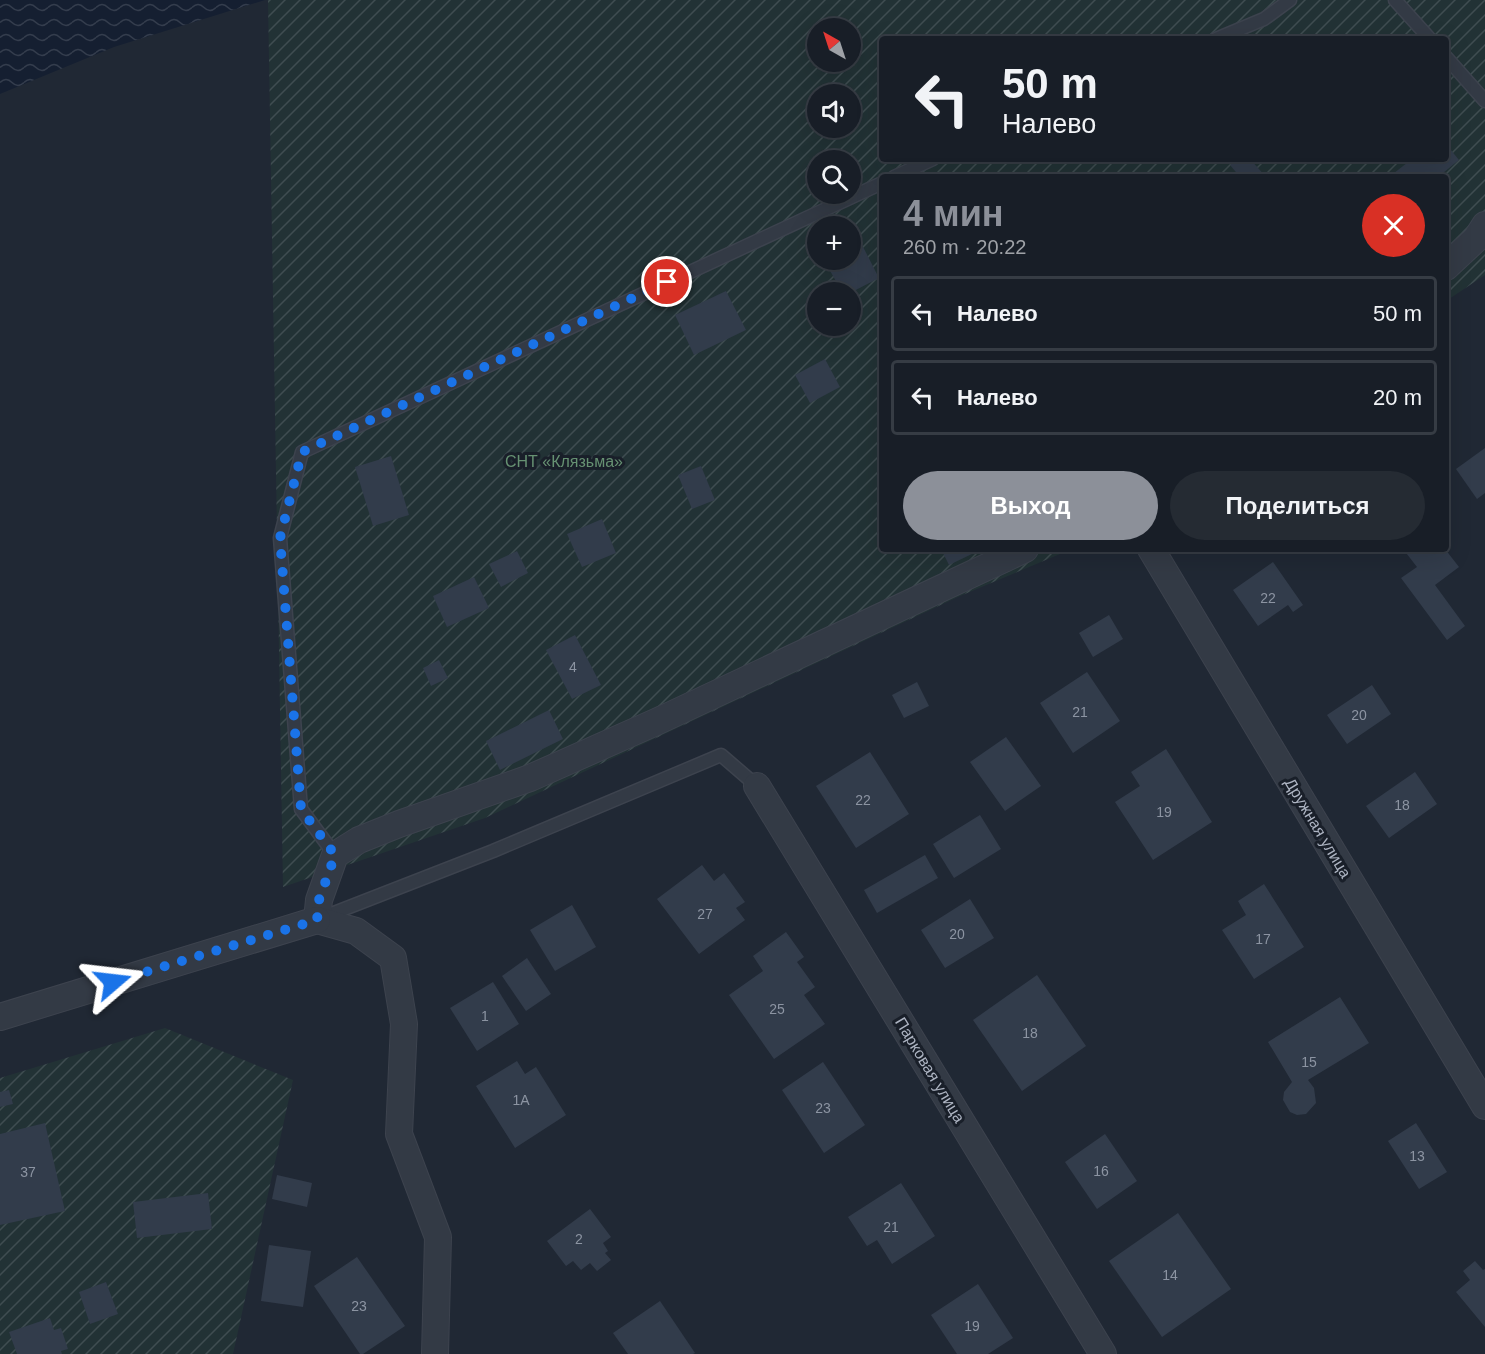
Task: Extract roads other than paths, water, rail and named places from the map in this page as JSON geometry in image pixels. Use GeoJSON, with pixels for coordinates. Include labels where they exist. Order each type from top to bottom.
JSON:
{"type":"FeatureCollection","features":[{"type":"Feature","properties":{"kind":"street"},"geometry":{"type":"LineString","coordinates":[[1449,264],[1476,239],[1485,225]]}},
{"type":"Feature","properties":{"kind":"street"},"geometry":{"type":"LineString","coordinates":[[317,920],[319,900],[335,855],[359,840],[530,778],[1019,552]]}},
{"type":"Feature","properties":{"kind":"street","name":"Дружная улица"},"geometry":{"type":"LineString","coordinates":[[1153,552],[1485,1106]]}},
{"type":"Feature","properties":{"kind":"street","name":"Парковая улица"},"geometry":{"type":"LineString","coordinates":[[757,786],[1103,1354]]}},
{"type":"Feature","properties":{"kind":"street"},"geometry":{"type":"LineString","coordinates":[[0,1017],[317,920],[356,931],[393,958],[404,1024],[399,1134],[438,1237],[435,1354]]}},
{"type":"Feature","properties":{"kind":"lane"},"geometry":{"type":"LineString","coordinates":[[1223,36],[1264,19],[1290,0]]}},
{"type":"Feature","properties":{"kind":"lane"},"geometry":{"type":"LineString","coordinates":[[1395,0],[1427,36]]}},
{"type":"Feature","properties":{"kind":"lane"},"geometry":{"type":"LineString","coordinates":[[1449,60],[1485,101]]}},
{"type":"Feature","properties":{"kind":"lane"},"geometry":{"type":"LineString","coordinates":[[900,174],[926,162]]}},
{"type":"Feature","properties":{"kind":"lane"},"geometry":{"type":"LineString","coordinates":[[335,855],[301,809],[280,538],[302,452],[879,184]]}},
{"type":"Feature","properties":{"kind":"lane"},"geometry":{"type":"LineString","coordinates":[[317,920],[493,851],[721,755],[757,786]]}},
{"type":"Feature","properties":{"kind":"water"},"geometry":{"type":"Polygon","coordinates":[[[0,0],[265,0],[114,47],[0,94],[0,0]]]}},
{"type":"Feature","properties":{"kind":"park label","name":"СНТ «Клязьма»"},"geometry":{"type":"Point","coordinates":[564,461]}}]}
